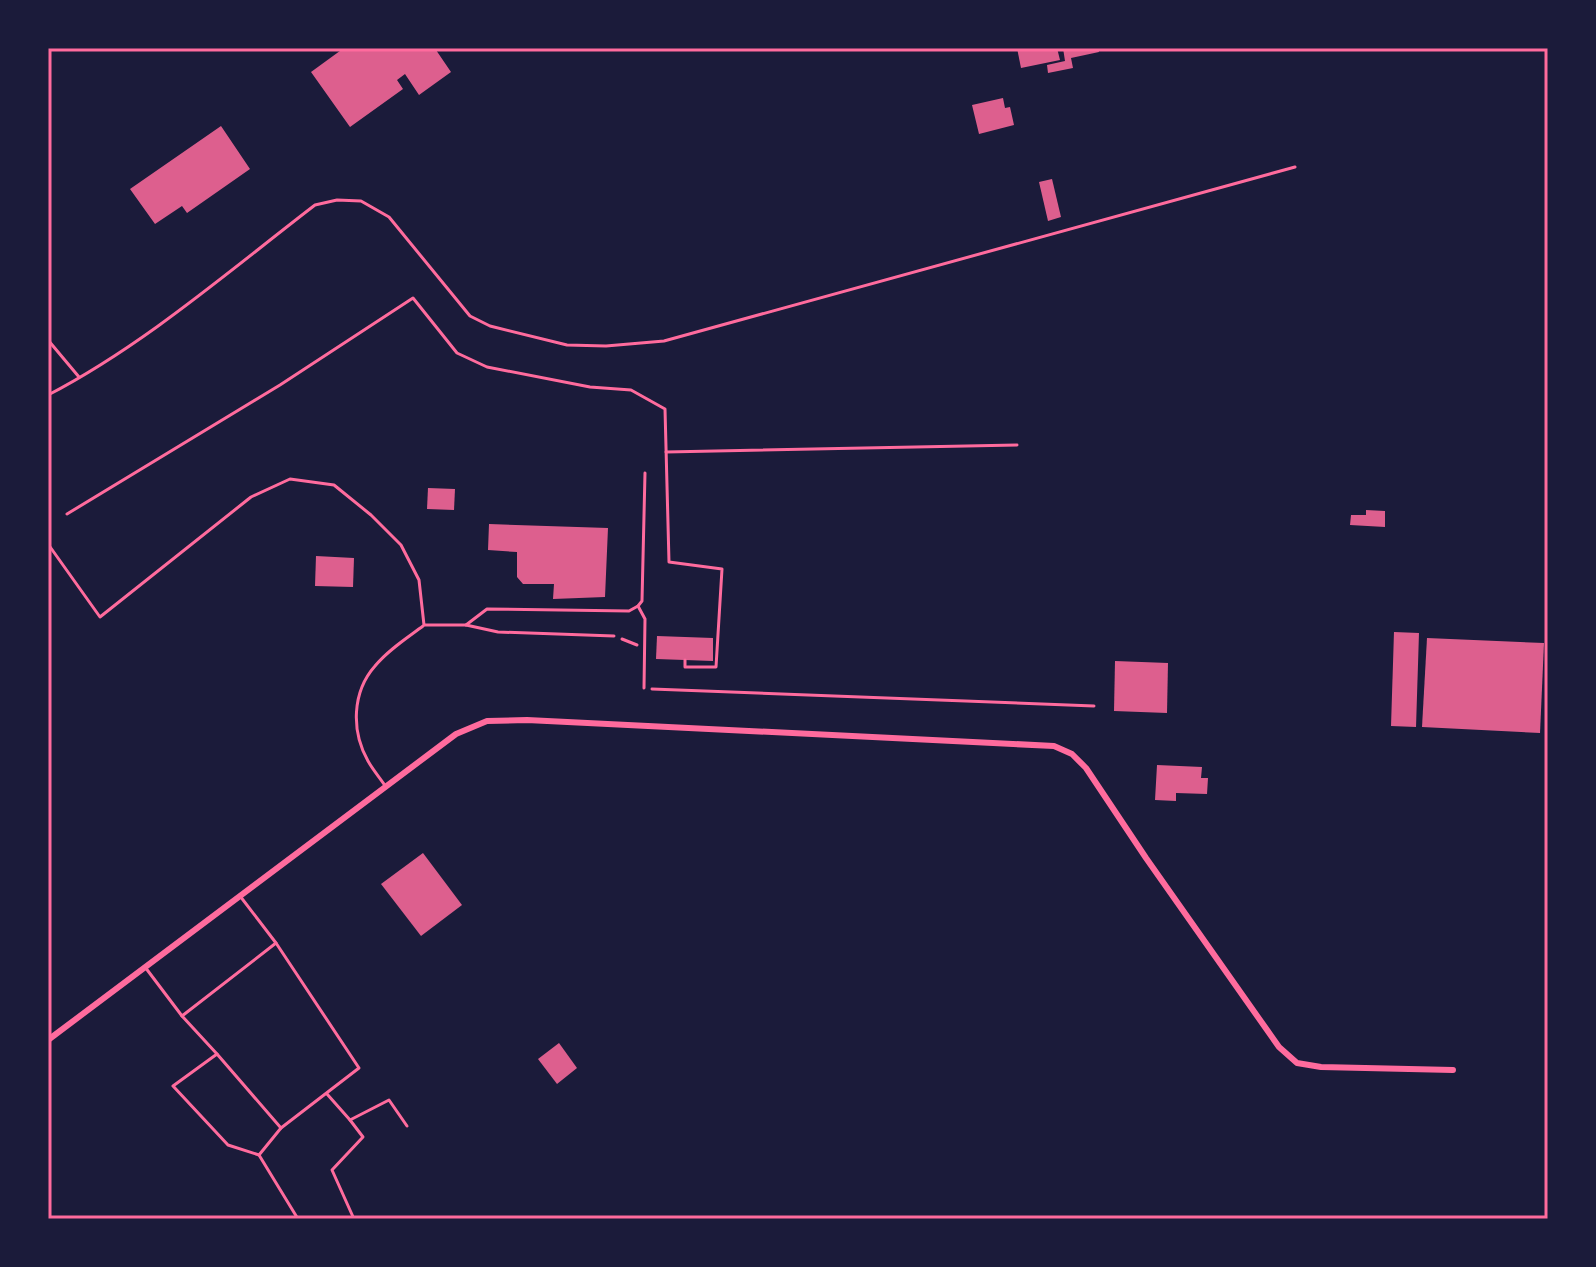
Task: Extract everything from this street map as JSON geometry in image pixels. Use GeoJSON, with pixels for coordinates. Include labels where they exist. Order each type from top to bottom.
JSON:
{"type":"FeatureCollection","features":[{"type":"Feature","properties":{"kind":"street"},"geometry":{"type":"LineString","coordinates":[[48,1040],[456,734],[487,721],[527,720],[1054,746],[1072,754],[1086,768],[1279,1047],[1297,1063],[1321,1067],[1453,1070]]}},
{"type":"Feature","properties":{"kind":"lane"},"geometry":{"type":"LineString","coordinates":[[48,395],[80,378],[152,330],[315,205],[337,200],[361,201],[389,217],[470,316],[490,326],[567,345],[606,346],[664,341],[1295,167]]}},
{"type":"Feature","properties":{"kind":"lane"},"geometry":{"type":"LineString","coordinates":[[48,340],[80,378]]}},
{"type":"Feature","properties":{"kind":"lane"},"geometry":{"type":"LineString","coordinates":[[466,625],[487,609],[629,611],[638,606],[642,601],[645,473]]}},
{"type":"Feature","properties":{"kind":"lane"},"geometry":{"type":"LineString","coordinates":[[48,544],[100,617],[251,497],[290,479],[334,485],[401,545],[419,580],[424,625]]}},
{"type":"Feature","properties":{"kind":"lane"},"geometry":{"type":"LineString","coordinates":[[638,606],[645,619],[644,688]]}},
{"type":"Feature","properties":{"kind":"lane"},"geometry":{"type":"LineString","coordinates":[[386,787],[366,758],[356,715],[357,698],[366,676],[377,663],[424,625],[466,625],[498,632],[614,636]]}},
{"type":"Feature","properties":{"kind":"lane"},"geometry":{"type":"LineString","coordinates":[[240,896],[276,943],[359,1068],[281,1128],[259,1155]]}},
{"type":"Feature","properties":{"kind":"lane"},"geometry":{"type":"LineString","coordinates":[[182,1016],[276,943]]}},
{"type":"Feature","properties":{"kind":"lane"},"geometry":{"type":"LineString","coordinates":[[145,967],[182,1016],[281,1128]]}},
{"type":"Feature","properties":{"kind":"lane"},"geometry":{"type":"LineString","coordinates":[[217,1054],[173,1086],[228,1145],[259,1155],[298,1219]]}},
{"type":"Feature","properties":{"kind":"lane"},"geometry":{"type":"LineString","coordinates":[[327,1094],[363,1137],[332,1170],[354,1219]]}},
{"type":"Feature","properties":{"kind":"lane"},"geometry":{"type":"LineString","coordinates":[[350,1120],[389,1100],[407,1126]]}},
{"type":"Feature","properties":{"kind":"path"},"geometry":{"type":"LineString","coordinates":[[67,514],[280,385],[413,298],[457,353],[487,367],[590,387],[631,390],[665,409],[669,562],[722,569],[716,667],[685,667],[685,660]]}},
{"type":"Feature","properties":{"kind":"path"},"geometry":{"type":"LineString","coordinates":[[666,452],[1017,445]]}},
{"type":"Feature","properties":{"kind":"path"},"geometry":{"type":"LineString","coordinates":[[644,688],[1094,706]]}},
{"type":"Feature","properties":{"kind":"building"},"geometry":{"type":"Polygon","coordinates":[[[344,48],[438,48],[436,50],[451,72],[419,95],[405,74],[397,80],[403,89],[350,127],[311,72],[344,48]]]}},
{"type":"Feature","properties":{"kind":"building"},"geometry":{"type":"Polygon","coordinates":[[[1017,48],[1057,48],[1060,60],[1021,68],[1017,48]]]}},
{"type":"Feature","properties":{"kind":"building"},"geometry":{"type":"Polygon","coordinates":[[[1063,48],[1098,48],[1099,52],[1071,58],[1073,68],[1048,73],[1047,65],[1065,61],[1063,48]]]}},
{"type":"Feature","properties":{"kind":"building"},"geometry":{"type":"Polygon","coordinates":[[[1003,98],[1005,108],[1010,107],[1014,125],[979,134],[972,105],[1003,98]]]}},
{"type":"Feature","properties":{"kind":"building"},"geometry":{"type":"Polygon","coordinates":[[[221,126],[250,169],[187,213],[182,206],[155,224],[130,189],[221,126]]]}},
{"type":"Feature","properties":{"kind":"building"},"geometry":{"type":"Polygon","coordinates":[[[1052,179],[1061,217],[1048,221],[1039,182],[1052,179]]]}},
{"type":"Feature","properties":{"kind":"building"},"geometry":{"type":"Polygon","coordinates":[[[428,488],[455,489],[454,510],[427,509],[428,488]]]}},
{"type":"Feature","properties":{"kind":"building"},"geometry":{"type":"Polygon","coordinates":[[[1366,510],[1385,511],[1385,527],[1350,525],[1351,515],[1366,515],[1366,510]]]}},
{"type":"Feature","properties":{"kind":"building"},"geometry":{"type":"Polygon","coordinates":[[[489,524],[608,528],[605,597],[553,599],[554,584],[523,584],[517,577],[517,552],[488,550],[489,524]]]}},
{"type":"Feature","properties":{"kind":"building"},"geometry":{"type":"Polygon","coordinates":[[[316,556],[354,558],[353,587],[315,586],[316,556]]]}},
{"type":"Feature","properties":{"kind":"building"},"geometry":{"type":"Polygon","coordinates":[[[1394,632],[1419,633],[1416,727],[1391,726],[1394,632]]]}},
{"type":"Feature","properties":{"kind":"building"},"geometry":{"type":"Polygon","coordinates":[[[657,636],[713,638],[713,661],[656,659],[657,636]]]}},
{"type":"Feature","properties":{"kind":"building"},"geometry":{"type":"Polygon","coordinates":[[[1427,638],[1544,643],[1540,733],[1422,727],[1427,638]]]}},
{"type":"Feature","properties":{"kind":"building"},"geometry":{"type":"Polygon","coordinates":[[[1115,661],[1168,663],[1167,713],[1114,711],[1115,661]]]}},
{"type":"Feature","properties":{"kind":"building"},"geometry":{"type":"Polygon","coordinates":[[[1157,765],[1202,767],[1201,778],[1208,778],[1207,794],[1176,793],[1176,801],[1155,800],[1157,765]]]}},
{"type":"Feature","properties":{"kind":"building"},"geometry":{"type":"Polygon","coordinates":[[[423,853],[462,905],[421,936],[381,884],[423,853]]]}},
{"type":"Feature","properties":{"kind":"building"},"geometry":{"type":"Polygon","coordinates":[[[559,1043],[577,1068],[557,1084],[538,1059],[559,1043]]]}}]}
